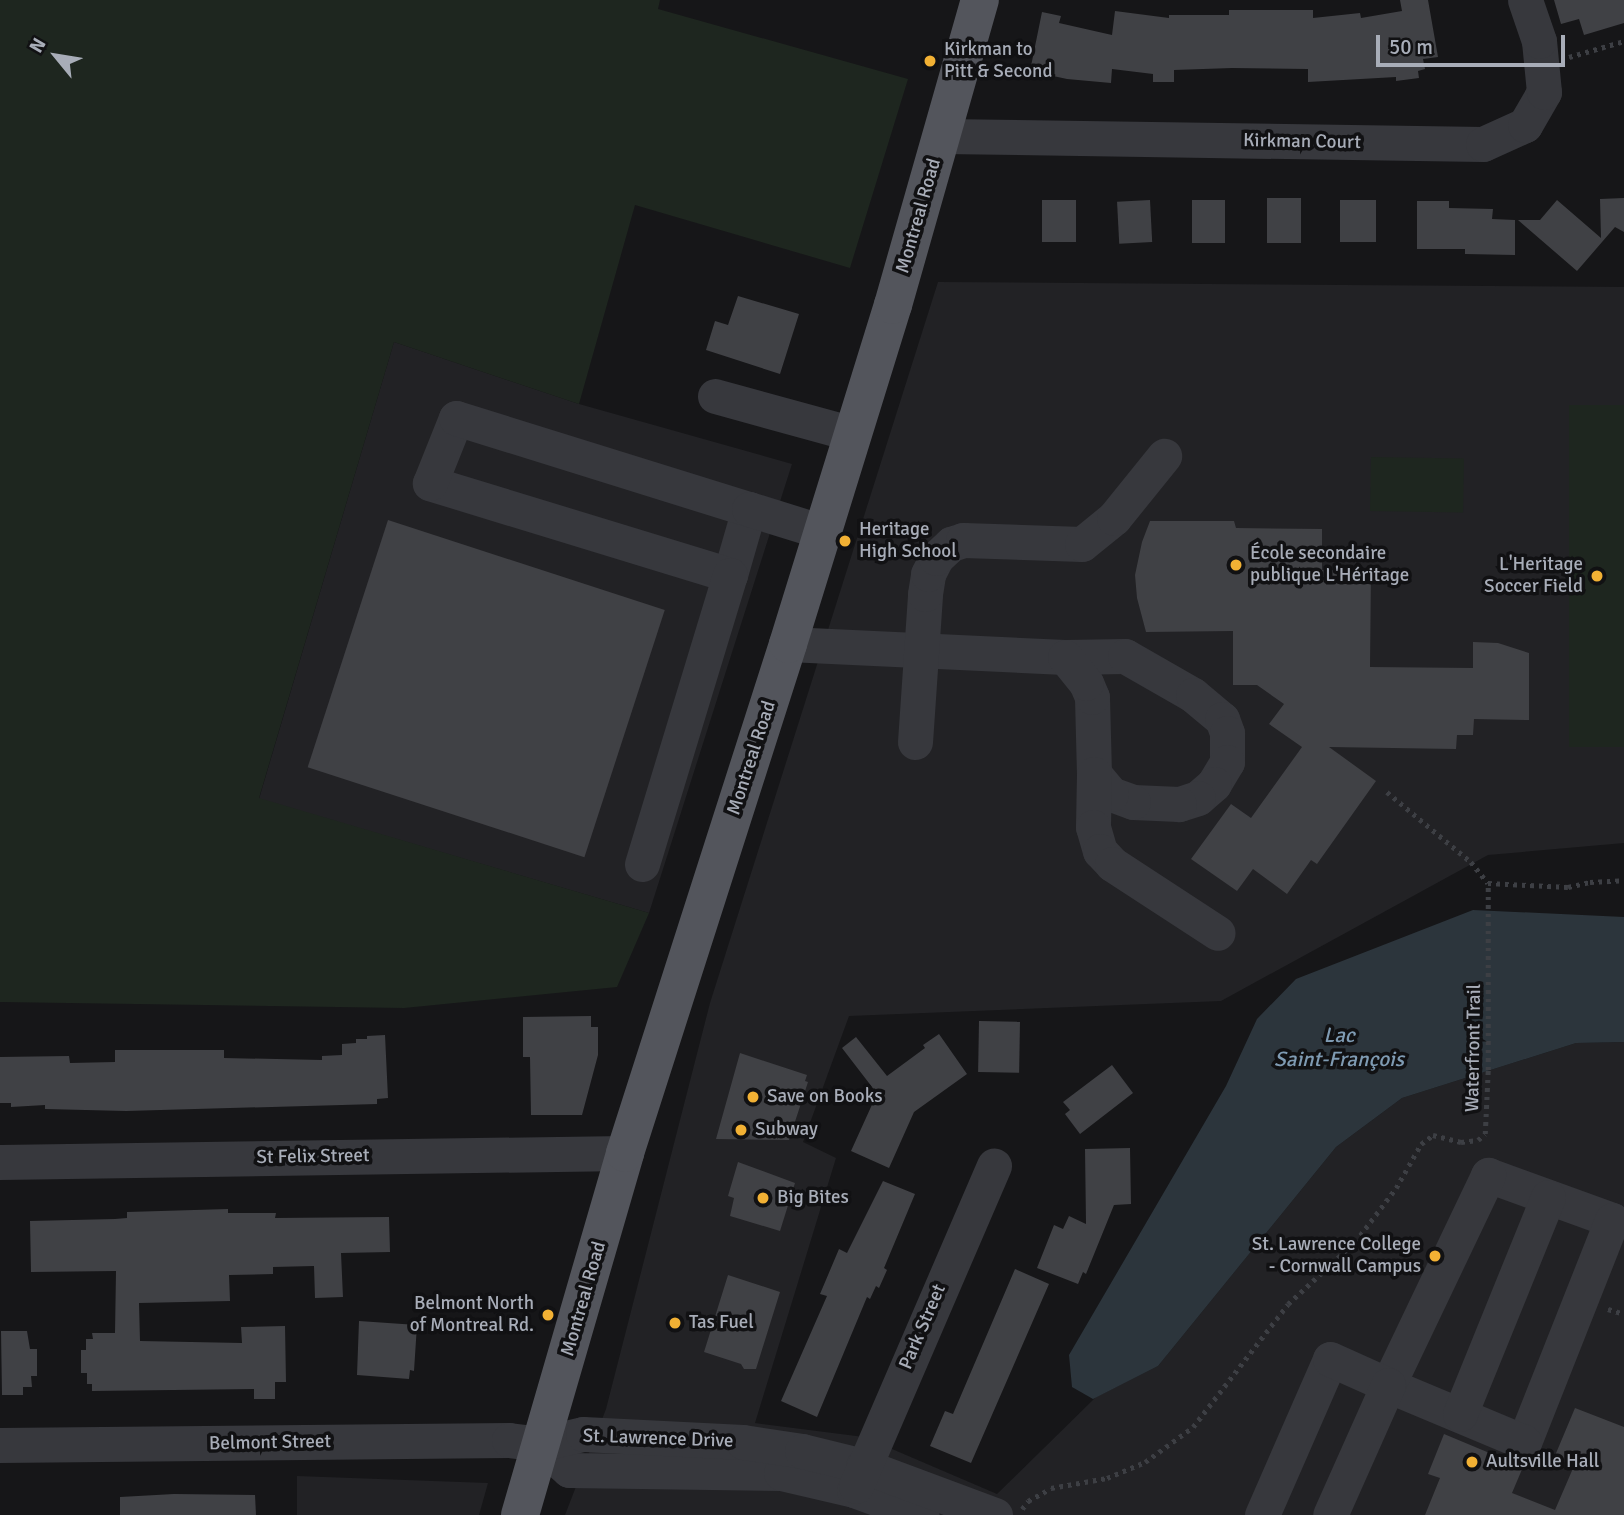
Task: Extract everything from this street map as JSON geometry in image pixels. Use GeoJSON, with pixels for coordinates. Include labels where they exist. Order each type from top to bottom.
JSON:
{"type":"FeatureCollection","features":[{"type":"Feature","properties":{"kind":"main road","name":"Montreal Road"},"geometry":{"type":"LineString","coordinates":[[520,1515],[625,1153],[823,532],[943,136],[980,0]]}},
{"type":"Feature","properties":{"kind":"street","name":"Kirkman Court"},"geometry":{"type":"LineString","coordinates":[[943,136],[1483,144],[1525,125],[1544,92],[1539,41],[1525,0]]}},
{"type":"Feature","properties":{"kind":"street"},"geometry":{"type":"LineString","coordinates":[[715,396],[853,434]]}},
{"type":"Feature","properties":{"kind":"street"},"geometry":{"type":"LineString","coordinates":[[730,575],[430,483],[456,418],[823,532]]}},
{"type":"Feature","properties":{"kind":"street"},"geometry":{"type":"LineString","coordinates":[[915,742],[928,574],[936,558],[951,544],[981,539],[1082,544],[1114,518],[1164,456]]}},
{"type":"Feature","properties":{"kind":"street"},"geometry":{"type":"LineString","coordinates":[[642,864],[749,509]]}},
{"type":"Feature","properties":{"kind":"street"},"geometry":{"type":"LineString","coordinates":[[788,644],[1065,657],[1125,656],[1148,667],[1209,707],[1222,719],[1227,733],[1227,762],[1214,784],[1198,798],[1179,804],[1133,802],[1111,794],[1094,775]]}},
{"type":"Feature","properties":{"kind":"street"},"geometry":{"type":"LineString","coordinates":[[1065,657],[1086,683],[1092,697],[1093,827],[1100,851],[1112,864],[1218,933]]}},
{"type":"Feature","properties":{"kind":"street","name":"St Felix Street"},"geometry":{"type":"LineString","coordinates":[[0,1162],[625,1153]]}},
{"type":"Feature","properties":{"kind":"street","name":"Park Street"},"geometry":{"type":"LineString","coordinates":[[859,1478],[994,1165]]}},
{"type":"Feature","properties":{"kind":"street"},"geometry":{"type":"LineString","coordinates":[[1262,1515],[1330,1359],[1388,1385],[1524,1442],[1612,1220],[1488,1175],[1388,1385],[1330,1515]]}},
{"type":"Feature","properties":{"kind":"street"},"geometry":{"type":"LineString","coordinates":[[1460,1415],[1548,1197]]}},
{"type":"Feature","properties":{"kind":"street","name":"St. Lawrence Drive"},"geometry":{"type":"LineString","coordinates":[[540,1444],[583,1434],[743,1442],[802,1451],[859,1478],[922,1515]]}},
{"type":"Feature","properties":{"kind":"street","name":"Belmont Street"},"geometry":{"type":"LineString","coordinates":[[0,1445],[509,1440],[540,1444]]}},
{"type":"Feature","properties":{"kind":"street","name":"St. Lawrence Drive"},"geometry":{"type":"LineString","coordinates":[[859,1478],[995,1515]]}},
{"type":"Feature","properties":{"kind":"path"},"geometry":{"type":"LineString","coordinates":[[1541,65],[1624,41]]}},
{"type":"Feature","properties":{"kind":"path"},"geometry":{"type":"LineString","coordinates":[[1387,792],[1471,862],[1488,883],[1568,887],[1590,882],[1624,880]]}},
{"type":"Feature","properties":{"kind":"path","name":"Waterfront Trail"},"geometry":{"type":"LineString","coordinates":[[1019,1515],[1028,1501],[1044,1491],[1127,1471],[1145,1462],[1193,1427],[1287,1304],[1355,1241],[1396,1188],[1421,1144],[1433,1135],[1461,1142],[1478,1140],[1485,1134],[1490,909],[1488,883]]}},
{"type":"Feature","properties":{"kind":"shaded area"},"geometry":{"type":"Polygon","coordinates":[[[0,0],[660,0],[658,9],[908,79],[850,268],[635,205],[579,404],[394,342],[259,798],[649,913],[617,987],[404,1008],[0,1002],[0,0]]]}},
{"type":"Feature","properties":{"kind":"shaded area","name":"École secondaire publique L'Héritage"},"geometry":{"type":"Polygon","coordinates":[[[938,282],[1624,287],[1624,843],[1488,855],[1221,1001],[849,1016],[803,1142],[836,1158],[755,1423],[864,1437],[997,1494],[1096,1397],[1158,1366],[1336,1147],[1402,1098],[1576,1043],[1624,1042],[1624,1515],[565,1515],[606,1409],[710,1003],[938,282]]]}},
{"type":"Feature","properties":{"kind":"shaded area"},"geometry":{"type":"Polygon","coordinates":[[[394,342],[579,404],[792,464],[649,913],[259,799],[394,342]]]}},
{"type":"Feature","properties":{"kind":"shaded area","name":"L'Heritage Soccer Field"},"geometry":{"type":"Polygon","coordinates":[[[1569,405],[1624,405],[1624,747],[1569,747],[1569,405]]]}},
{"type":"Feature","properties":{"kind":"shaded area"},"geometry":{"type":"Polygon","coordinates":[[[1371,457],[1464,459],[1463,513],[1370,511],[1371,457]]]}},
{"type":"Feature","properties":{"kind":"shaded area"},"geometry":{"type":"Polygon","coordinates":[[[297,1476],[488,1483],[479,1515],[297,1515],[297,1476]]]}},
{"type":"Feature","properties":{"kind":"water","name":"Lac Saint-François"},"geometry":{"type":"Polygon","coordinates":[[[1473,910],[1624,917],[1624,1042],[1576,1043],[1402,1098],[1336,1147],[1158,1366],[1093,1399],[1072,1387],[1069,1355],[1226,1086],[1257,1019],[1296,979],[1473,910]]]}},
{"type":"Feature","properties":{"kind":"building"},"geometry":{"type":"Polygon","coordinates":[[[1400,0],[1428,0],[1438,57],[1423,59],[1425,69],[1418,71],[1419,78],[1396,81],[1396,77],[1308,82],[1308,69],[1232,68],[1174,70],[1174,82],[1153,82],[1153,74],[1112,69],[1111,83],[1067,79],[1030,71],[1042,12],[1061,16],[1059,23],[1112,35],[1115,11],[1169,18],[1169,15],[1229,15],[1229,10],[1313,10],[1313,18],[1360,13],[1361,18],[1402,11],[1400,0]]]}},
{"type":"Feature","properties":{"kind":"building"},"geometry":{"type":"Polygon","coordinates":[[[1554,0],[1624,0],[1624,23],[1584,35],[1579,19],[1561,24],[1554,0]]]}},
{"type":"Feature","properties":{"kind":"building"},"geometry":{"type":"Polygon","coordinates":[[[1267,198],[1301,198],[1301,243],[1267,243],[1267,198]]]}},
{"type":"Feature","properties":{"kind":"building"},"geometry":{"type":"Polygon","coordinates":[[[1624,198],[1624,232],[1615,227],[1577,271],[1518,220],[1540,220],[1557,200],[1601,238],[1600,199],[1624,198]]]}},
{"type":"Feature","properties":{"kind":"building"},"geometry":{"type":"Polygon","coordinates":[[[1042,200],[1076,200],[1076,242],[1042,242],[1042,200]]]}},
{"type":"Feature","properties":{"kind":"building"},"geometry":{"type":"Polygon","coordinates":[[[1150,200],[1152,242],[1119,244],[1117,202],[1150,200]]]}},
{"type":"Feature","properties":{"kind":"building"},"geometry":{"type":"Polygon","coordinates":[[[1192,200],[1225,200],[1225,243],[1192,243],[1192,200]]]}},
{"type":"Feature","properties":{"kind":"building"},"geometry":{"type":"Polygon","coordinates":[[[1340,200],[1376,200],[1376,242],[1340,242],[1340,200]]]}},
{"type":"Feature","properties":{"kind":"building"},"geometry":{"type":"Polygon","coordinates":[[[1417,201],[1449,201],[1449,208],[1493,209],[1492,219],[1515,220],[1515,255],[1465,254],[1465,249],[1417,249],[1417,201]]]}},
{"type":"Feature","properties":{"kind":"building"},"geometry":{"type":"Polygon","coordinates":[[[738,296],[799,314],[780,374],[706,350],[715,321],[728,325],[738,296]]]}},
{"type":"Feature","properties":{"kind":"building"},"geometry":{"type":"Polygon","coordinates":[[[388,520],[665,610],[584,857],[308,767],[388,520]]]}},
{"type":"Feature","properties":{"kind":"building"},"geometry":{"type":"Polygon","coordinates":[[[1150,521],[1234,521],[1236,528],[1322,529],[1322,570],[1371,570],[1370,667],[1473,668],[1473,642],[1498,643],[1529,653],[1529,720],[1474,719],[1473,735],[1457,735],[1456,749],[1329,747],[1376,781],[1317,864],[1311,860],[1287,894],[1253,869],[1237,891],[1191,859],[1231,804],[1251,818],[1302,747],[1269,724],[1284,704],[1257,685],[1233,685],[1233,631],[1146,632],[1137,598],[1135,575],[1150,521]]]}},
{"type":"Feature","properties":{"kind":"building"},"geometry":{"type":"Polygon","coordinates":[[[591,1016],[591,1027],[598,1027],[598,1055],[582,1115],[531,1115],[530,1057],[523,1057],[523,1017],[591,1016]]]}},
{"type":"Feature","properties":{"kind":"building"},"geometry":{"type":"Polygon","coordinates":[[[979,1021],[1020,1022],[1019,1073],[978,1072],[979,1021]]]}},
{"type":"Feature","properties":{"kind":"building"},"geometry":{"type":"Polygon","coordinates":[[[939,1034],[967,1074],[914,1112],[889,1168],[851,1151],[875,1098],[882,1100],[842,1048],[856,1037],[887,1076],[939,1034]]]}},
{"type":"Feature","properties":{"kind":"building"},"geometry":{"type":"Polygon","coordinates":[[[385,1035],[388,1098],[377,1099],[377,1104],[126,1111],[45,1109],[45,1105],[11,1107],[11,1103],[0,1103],[0,1057],[69,1056],[70,1063],[115,1062],[115,1050],[224,1050],[224,1058],[322,1060],[322,1056],[342,1055],[342,1044],[356,1043],[356,1039],[367,1039],[367,1036],[385,1035]]]}},
{"type":"Feature","properties":{"kind":"building"},"geometry":{"type":"Polygon","coordinates":[[[740,1053],[807,1075],[805,1081],[808,1082],[789,1140],[716,1139],[740,1053]]]}},
{"type":"Feature","properties":{"kind":"building"},"geometry":{"type":"Polygon","coordinates":[[[1112,1065],[1133,1093],[1080,1134],[1065,1114],[1070,1110],[1063,1102],[1112,1065]]]}},
{"type":"Feature","properties":{"kind":"building"},"geometry":{"type":"Polygon","coordinates":[[[1130,1148],[1131,1204],[1114,1205],[1086,1274],[1083,1272],[1078,1284],[1037,1268],[1054,1225],[1063,1229],[1069,1216],[1086,1224],[1085,1149],[1130,1148]]]}},
{"type":"Feature","properties":{"kind":"building"},"geometry":{"type":"Polygon","coordinates":[[[738,1162],[795,1183],[780,1231],[730,1216],[734,1198],[728,1196],[738,1162]]]}},
{"type":"Feature","properties":{"kind":"building"},"geometry":{"type":"Polygon","coordinates":[[[883,1181],[915,1194],[884,1268],[887,1270],[879,1288],[876,1286],[870,1299],[867,1297],[817,1417],[781,1401],[827,1296],[820,1294],[839,1249],[847,1253],[883,1181]]]}},
{"type":"Feature","properties":{"kind":"building"},"geometry":{"type":"Polygon","coordinates":[[[228,1209],[228,1213],[276,1213],[275,1218],[389,1217],[390,1252],[341,1253],[343,1297],[315,1298],[314,1266],[273,1267],[273,1274],[229,1275],[230,1301],[139,1303],[140,1341],[242,1343],[241,1327],[285,1326],[286,1382],[275,1382],[275,1399],[254,1399],[254,1389],[92,1391],[92,1384],[87,1384],[87,1373],[81,1373],[81,1350],[86,1350],[86,1339],[93,1339],[92,1333],[115,1333],[116,1271],[31,1272],[30,1221],[115,1219],[127,1218],[127,1212],[228,1209]]]}},
{"type":"Feature","properties":{"kind":"building"},"geometry":{"type":"Polygon","coordinates":[[[1015,1269],[1049,1284],[971,1463],[930,1446],[945,1411],[953,1414],[1015,1269]]]}},
{"type":"Feature","properties":{"kind":"building"},"geometry":{"type":"Polygon","coordinates":[[[728,1275],[780,1292],[756,1369],[744,1369],[741,1364],[704,1352],[728,1275]]]}},
{"type":"Feature","properties":{"kind":"building"},"geometry":{"type":"Polygon","coordinates":[[[359,1321],[417,1325],[414,1371],[410,1370],[409,1379],[357,1375],[359,1321]]]}},
{"type":"Feature","properties":{"kind":"building"},"geometry":{"type":"Polygon","coordinates":[[[1,1331],[27,1331],[30,1349],[37,1349],[37,1376],[31,1376],[32,1387],[23,1387],[23,1395],[2,1395],[1,1331]]]}},
{"type":"Feature","properties":{"kind":"building","name":"Aultsville Hall"},"geometry":{"type":"Polygon","coordinates":[[[1575,1408],[1624,1427],[1624,1515],[1425,1515],[1440,1478],[1428,1474],[1444,1434],[1523,1467],[1512,1493],[1555,1510],[1574,1466],[1554,1458],[1575,1408]]]}},
{"type":"Feature","properties":{"kind":"building"},"geometry":{"type":"Polygon","coordinates":[[[174,1494],[255,1495],[256,1515],[120,1515],[120,1497],[174,1494]]]}},
{"type":"Feature","properties":{"kind":"place","name":"Kirkman to Pitt & Second"},"geometry":{"type":"Point","coordinates":[930,61]}},
{"type":"Feature","properties":{"kind":"place","name":"Heritage High School"},"geometry":{"type":"Point","coordinates":[845,541]}},
{"type":"Feature","properties":{"kind":"place","name":"École secondaire publique L'Héritage"},"geometry":{"type":"Point","coordinates":[1236,565]}},
{"type":"Feature","properties":{"kind":"place","name":"L'Heritage Soccer Field"},"geometry":{"type":"Point","coordinates":[1597,576]}},
{"type":"Feature","properties":{"kind":"place","name":"Save on Books"},"geometry":{"type":"Point","coordinates":[753,1097]}},
{"type":"Feature","properties":{"kind":"place","name":"Subway"},"geometry":{"type":"Point","coordinates":[741,1130]}},
{"type":"Feature","properties":{"kind":"place","name":"Big Bites"},"geometry":{"type":"Point","coordinates":[763,1198]}},
{"type":"Feature","properties":{"kind":"place","name":"St. Lawrence College - Cornwall Campus"},"geometry":{"type":"Point","coordinates":[1435,1256]}},
{"type":"Feature","properties":{"kind":"place","name":"Belmont North of Montreal Rd."},"geometry":{"type":"Point","coordinates":[548,1315]}},
{"type":"Feature","properties":{"kind":"place","name":"Tas Fuel"},"geometry":{"type":"Point","coordinates":[675,1323]}},
{"type":"Feature","properties":{"kind":"place","name":"Aultsville Hall"},"geometry":{"type":"Point","coordinates":[1472,1462]}}]}
